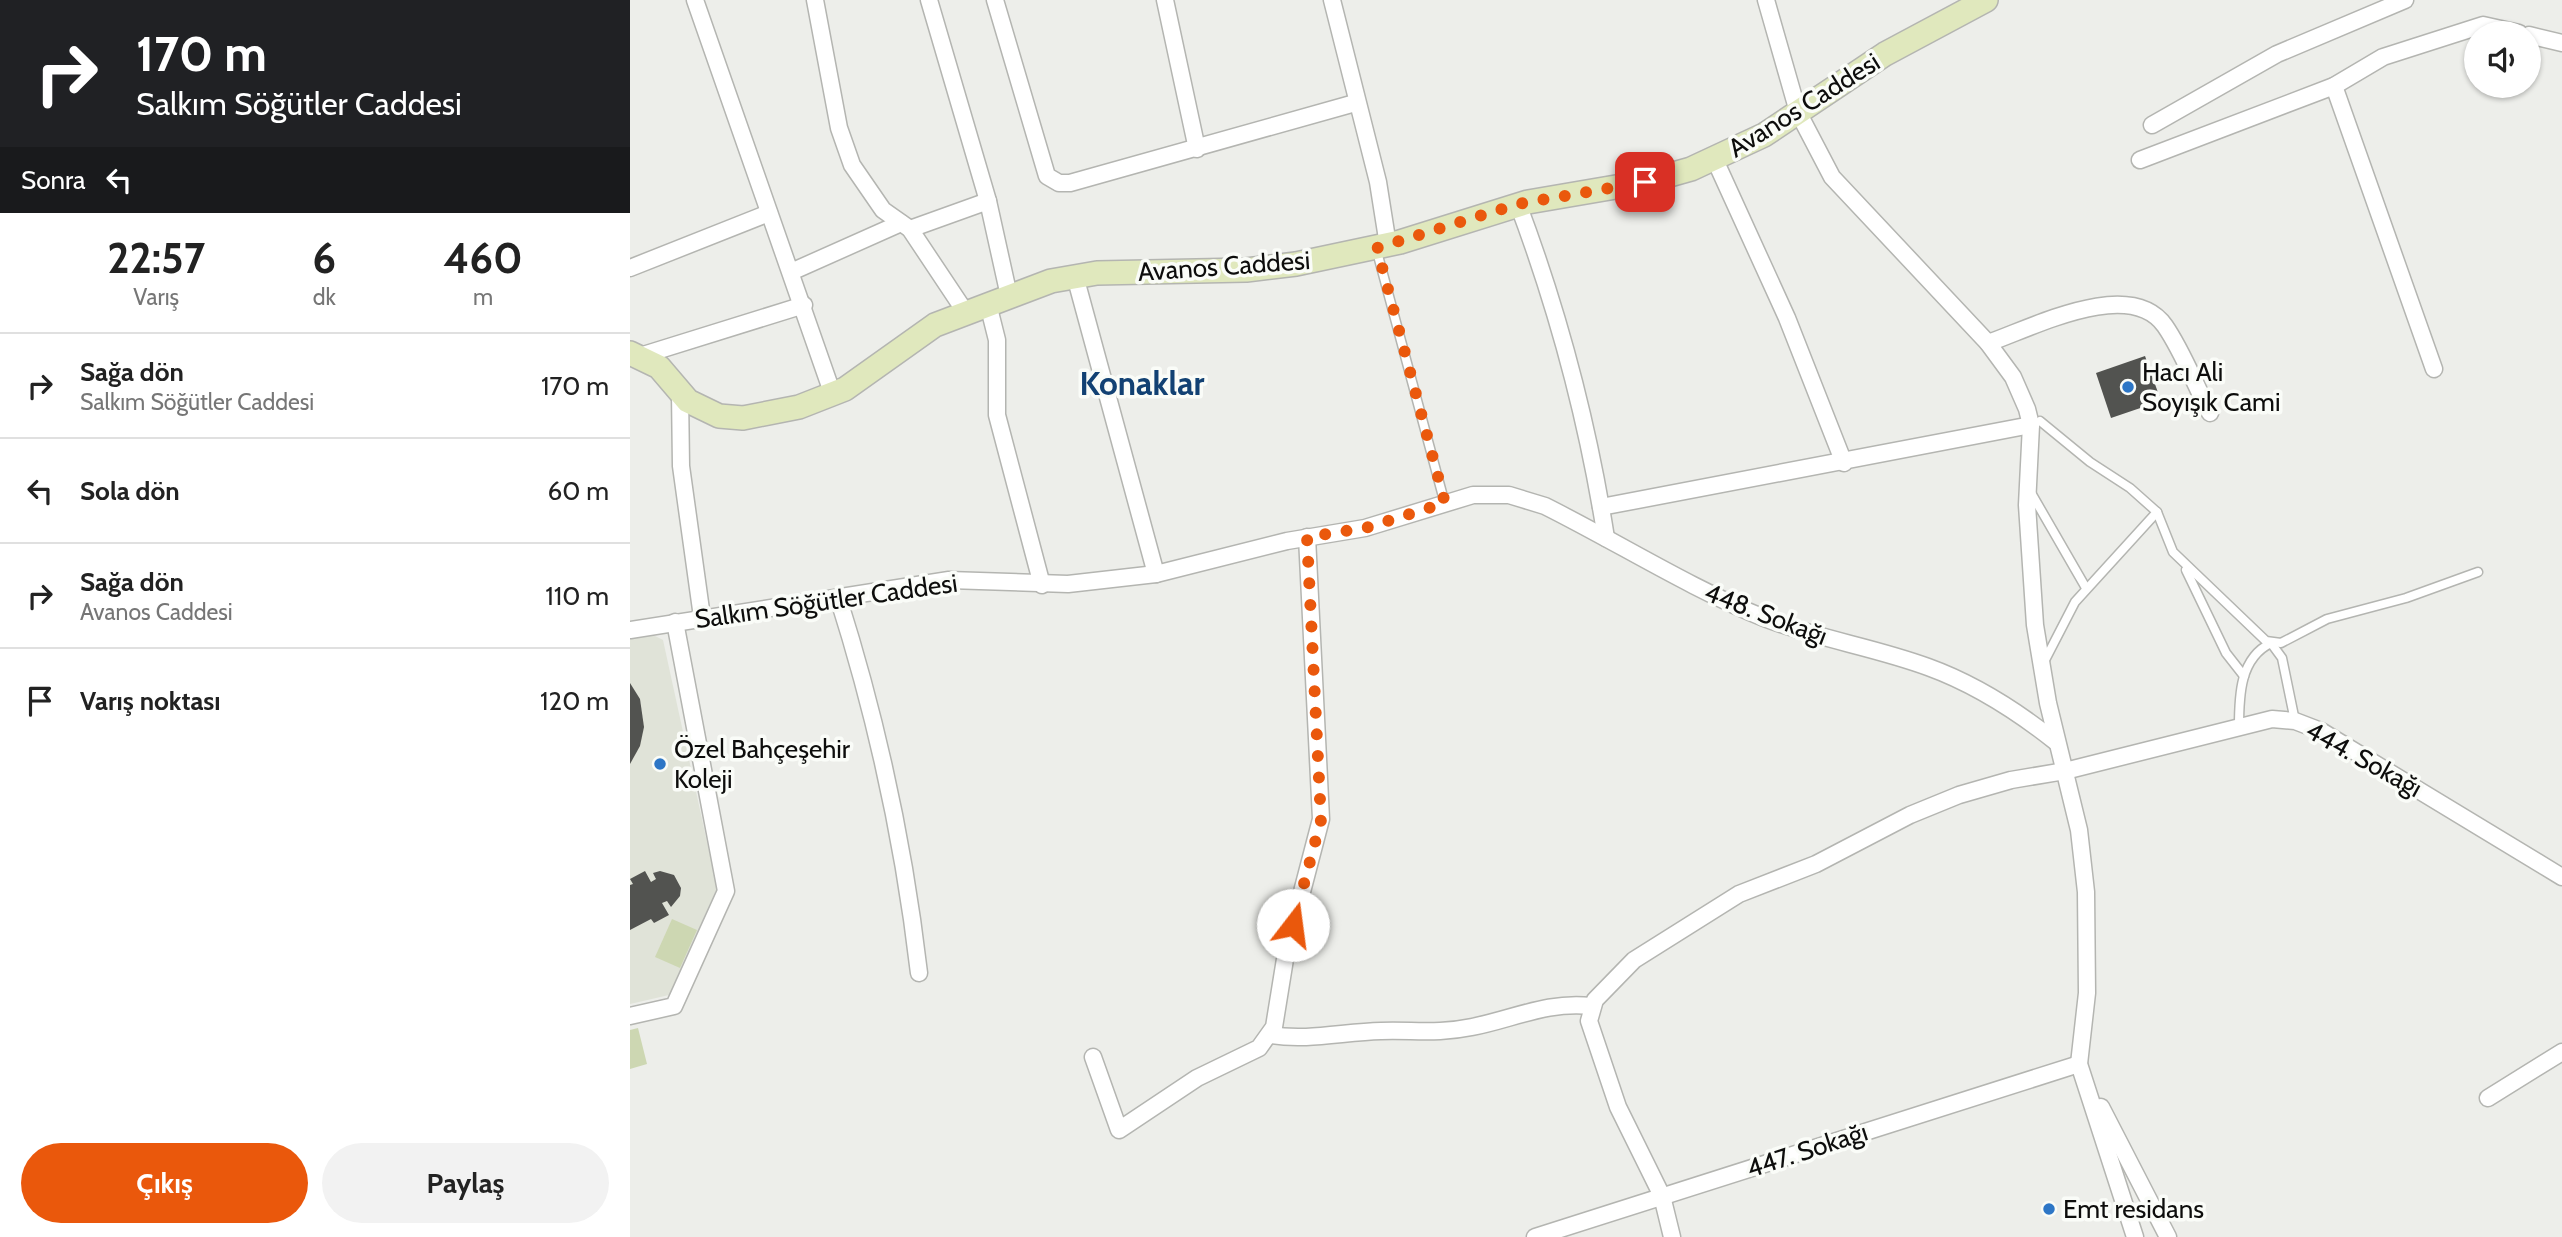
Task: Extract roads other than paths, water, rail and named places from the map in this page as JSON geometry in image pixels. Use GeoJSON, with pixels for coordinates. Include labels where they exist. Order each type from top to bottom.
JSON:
{"type":"FeatureCollection","features":[{"type":"Feature","properties":{"kind":"street"},"geometry":{"type":"LineString","coordinates":[[695,0],[804,305],[833,395]]}},
{"type":"Feature","properties":{"kind":"street"},"geometry":{"type":"LineString","coordinates":[[815,0],[845,147],[872,196],[905,226],[966,313]]}},
{"type":"Feature","properties":{"kind":"street"},"geometry":{"type":"LineString","coordinates":[[929,0],[988,201],[998,300],[995,392],[999,425],[1042,585]]}},
{"type":"Feature","properties":{"kind":"street"},"geometry":{"type":"LineString","coordinates":[[995,0],[1047,176],[1059,183],[1070,183],[1197,149],[1355,103]]}},
{"type":"Feature","properties":{"kind":"street"},"geometry":{"type":"LineString","coordinates":[[1165,0],[1197,149]]}},
{"type":"Feature","properties":{"kind":"street"},"geometry":{"type":"LineString","coordinates":[[1332,0],[1355,103],[1378,182],[1382,246]]}},
{"type":"Feature","properties":{"kind":"street"},"geometry":{"type":"LineString","coordinates":[[1766,0],[1798,111],[1832,177],[1989,343],[2013,377],[2035,423],[2028,488],[2031,585],[2041,669],[2082,850],[2088,924],[2087,993],[2079,1064],[2135,1237]]}},
{"type":"Feature","properties":{"kind":"street","name":"Avanos Caddesi"},"geometry":{"type":"LineString","coordinates":[[635,355],[667,374],[680,393],[708,412],[731,418],[799,407],[833,395],[935,325],[998,300],[1075,276],[1271,268],[1382,246],[1518,204],[1645,182],[1715,160],[1764,135],[1916,36],[1986,0]]}},
{"type":"Feature","properties":{"kind":"street"},"geometry":{"type":"LineString","coordinates":[[2152,125],[2277,54],[2405,0]]}},
{"type":"Feature","properties":{"kind":"street"},"geometry":{"type":"LineString","coordinates":[[2140,160],[2334,86],[2383,57],[2464,31]]}},
{"type":"Feature","properties":{"kind":"street"},"geometry":{"type":"LineString","coordinates":[[2541,38],[2562,43]]}},
{"type":"Feature","properties":{"kind":"street"},"geometry":{"type":"LineString","coordinates":[[2334,86],[2434,369]]}},
{"type":"Feature","properties":{"kind":"street"},"geometry":{"type":"LineString","coordinates":[[1715,160],[1787,318],[1844,463]]}},
{"type":"Feature","properties":{"kind":"street"},"geometry":{"type":"LineString","coordinates":[[791,272],[905,226],[988,201]]}},
{"type":"Feature","properties":{"kind":"street"},"geometry":{"type":"LineString","coordinates":[[1518,204],[1567,351],[1588,436],[1606,538]]}},
{"type":"Feature","properties":{"kind":"street"},"geometry":{"type":"LineString","coordinates":[[632,263],[769,213]]}},
{"type":"Feature","properties":{"kind":"street"},"geometry":{"type":"LineString","coordinates":[[1075,276],[1156,574]]}},
{"type":"Feature","properties":{"kind":"street"},"geometry":{"type":"LineString","coordinates":[[1989,343],[2104,304],[2140,308],[2152,314],[2165,326],[2210,413]]}},
{"type":"Feature","properties":{"kind":"street"},"geometry":{"type":"LineString","coordinates":[[635,355],[804,305]]}},
{"type":"Feature","properties":{"kind":"street"},"geometry":{"type":"LineString","coordinates":[[680,393],[681,466],[702,618]]}},
{"type":"Feature","properties":{"kind":"street"},"geometry":{"type":"LineString","coordinates":[[1601,507],[1844,463],[2035,423]]}},
{"type":"Feature","properties":{"kind":"street","name":"448. Sokağı"},"geometry":{"type":"LineString","coordinates":[[1473,495],[1497,493],[1522,497],[1606,538],[1686,583],[1765,618],[1851,647],[1903,659],[1953,677],[2005,704],[2056,742]]}},
{"type":"Feature","properties":{"kind":"street","name":"Salkım Söğütler Caddesi"},"geometry":{"type":"LineString","coordinates":[[630,630],[949,580],[1042,585],[1156,574],[1307,537],[1365,528],[1473,495]]}},
{"type":"Feature","properties":{"kind":"street"},"geometry":{"type":"LineString","coordinates":[[1093,1057],[1119,1130],[1197,1079],[1259,1048],[1270,1035],[1276,1018],[1286,953],[1321,820],[1307,537]]}},
{"type":"Feature","properties":{"kind":"street"},"geometry":{"type":"LineString","coordinates":[[838,597],[869,699],[891,790],[919,973]]}},
{"type":"Feature","properties":{"kind":"street"},"geometry":{"type":"LineString","coordinates":[[630,1016],[674,1006],[726,891],[675,622]]}},
{"type":"Feature","properties":{"kind":"street","name":"444. Sokağı"},"geometry":{"type":"LineString","coordinates":[[1591,1006],[1634,960],[1739,894],[1816,864],[1910,815],[1959,795],[2011,780],[2065,771],[2272,719],[2295,721],[2344,744],[2562,877]]}},
{"type":"Feature","properties":{"kind":"street"},"geometry":{"type":"LineString","coordinates":[[1270,1035],[1304,1038],[1382,1031],[1427,1034],[1494,1022],[1552,1005],[1591,1006],[1590,1021],[1614,1097],[1662,1196],[1672,1237]]}},
{"type":"Feature","properties":{"kind":"street"},"geometry":{"type":"LineString","coordinates":[[2488,1097],[2562,1052]]}},
{"type":"Feature","properties":{"kind":"street"},"geometry":{"type":"LineString","coordinates":[[2079,1064],[2168,1237]]}},
{"type":"Feature","properties":{"kind":"street","name":"447. Sokağı"},"geometry":{"type":"LineString","coordinates":[[1535,1237],[2079,1064]]}},
{"type":"Feature","properties":{"kind":"lane"},"geometry":{"type":"LineString","coordinates":[[1382,246],[1445,503]]}},
{"type":"Feature","properties":{"kind":"lane"},"geometry":{"type":"LineString","coordinates":[[2035,423],[2130,488],[2157,512],[2173,552],[2261,638],[2272,643],[2281,643],[2328,619],[2406,598],[2478,572]]}},
{"type":"Feature","properties":{"kind":"lane"},"geometry":{"type":"LineString","coordinates":[[2028,488],[2086,588]]}},
{"type":"Feature","properties":{"kind":"lane"},"geometry":{"type":"LineString","coordinates":[[2041,669],[2060,627],[2086,588],[2157,512]]}},
{"type":"Feature","properties":{"kind":"lane"},"geometry":{"type":"LineString","coordinates":[[2184,564],[2226,653],[2244,676]]}},
{"type":"Feature","properties":{"kind":"lane"},"geometry":{"type":"LineString","coordinates":[[2239,727],[2244,676],[2257,650],[2272,643]]}},
{"type":"Feature","properties":{"kind":"lane"},"geometry":{"type":"LineString","coordinates":[[2272,643],[2282,658],[2295,721]]}},
{"type":"Feature","properties":{"kind":"place","name":"Hacı Ali Soyışık Cami"},"geometry":{"type":"Point","coordinates":[2128,387]}},
{"type":"Feature","properties":{"kind":"place","name":"Özel Bahçeşehir Koleji"},"geometry":{"type":"Point","coordinates":[660,764]}},
{"type":"Feature","properties":{"kind":"place","name":"Emt residans"},"geometry":{"type":"Point","coordinates":[2049,1209]}},
{"type":"Feature","properties":{"kind":"district","name":"Konaklar"},"geometry":{"type":"Point","coordinates":[1142,383]}}]}
